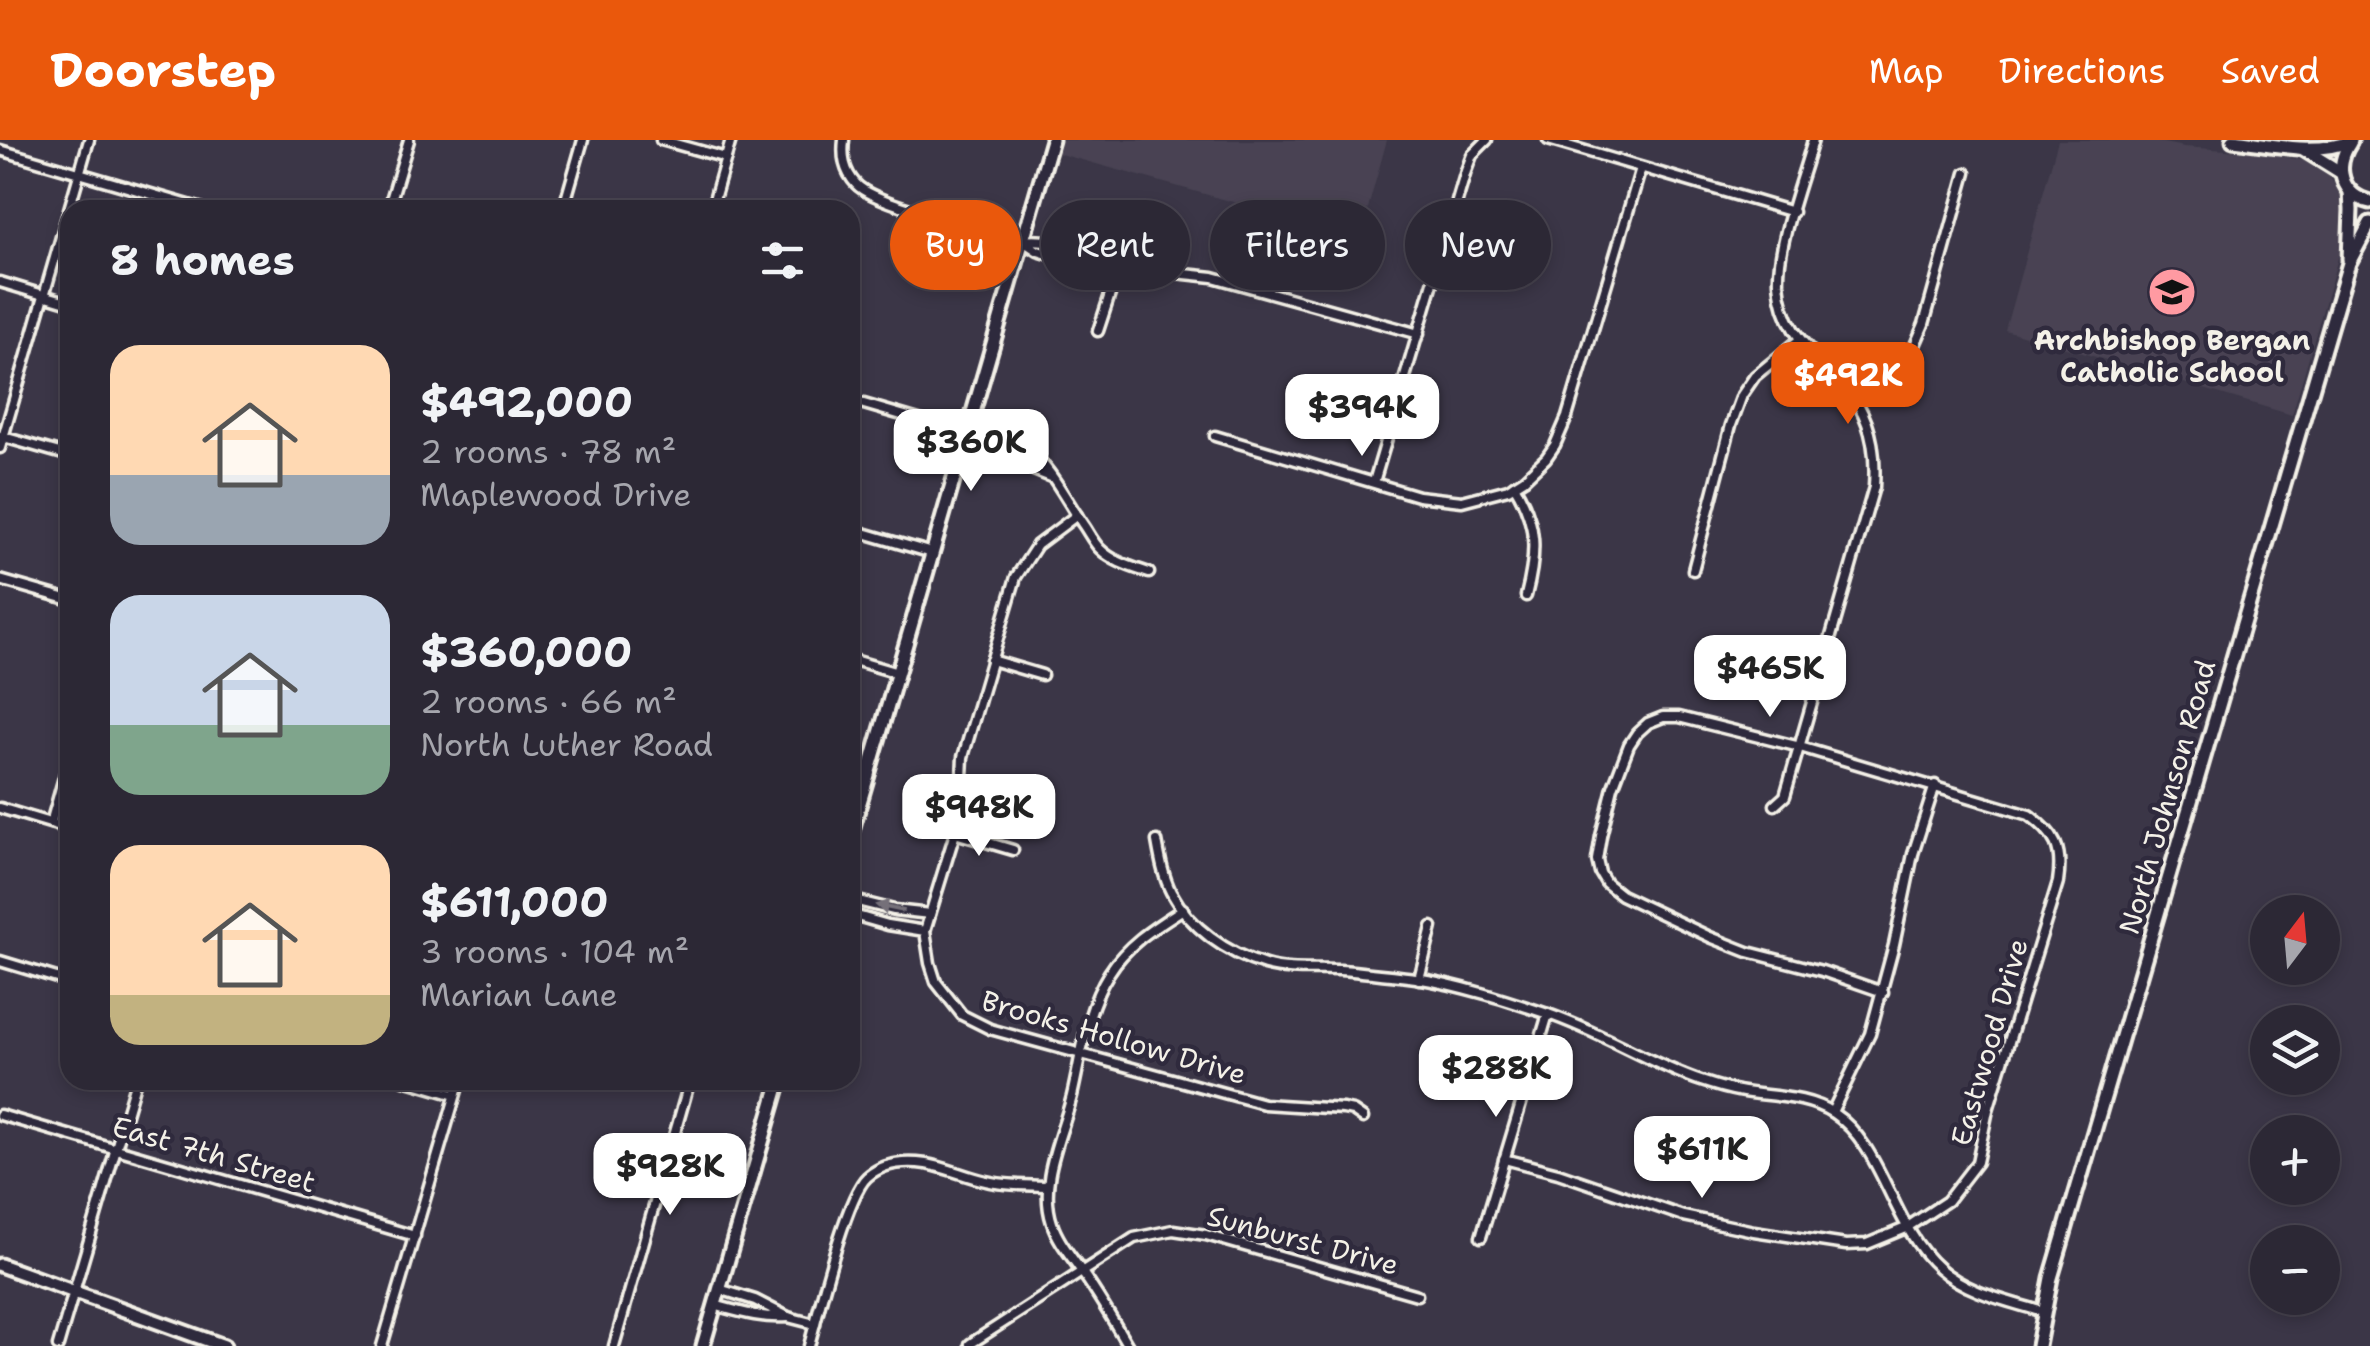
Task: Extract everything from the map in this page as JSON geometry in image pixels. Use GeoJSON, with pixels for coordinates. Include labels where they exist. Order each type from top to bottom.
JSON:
{"type":"FeatureCollection","features":[{"type":"Feature","properties":{"kind":"main road"},"geometry":{"type":"LineString","coordinates":[[860,803],[1052,140]]}},
{"type":"Feature","properties":{"kind":"main road"},"geometry":{"type":"LineString","coordinates":[[2233,140],[2303,148],[2340,146],[2352,140]]}},
{"type":"Feature","properties":{"kind":"main road"},"geometry":{"type":"LineString","coordinates":[[2340,172],[2343,153],[2352,140]]}},
{"type":"Feature","properties":{"kind":"main road"},"geometry":{"type":"LineString","coordinates":[[2303,148],[2340,172],[2350,192],[2370,202]]}},
{"type":"Feature","properties":{"kind":"main road","name":"North Johnson Road"},"geometry":{"type":"LineString","coordinates":[[2349,264],[2350,192]]}},
{"type":"Feature","properties":{"kind":"main road","name":"North Johnson Road"},"geometry":{"type":"LineString","coordinates":[[2038,1346],[2043,1312],[2349,264],[2370,223]]}},
{"type":"Feature","properties":{"kind":"main road"},"geometry":{"type":"LineString","coordinates":[[702,1346],[777,1090]]}},
{"type":"Feature","properties":{"kind":"main road"},"geometry":{"type":"LineString","coordinates":[[0,1264],[224,1346]]}},
{"type":"Feature","properties":{"kind":"street"},"geometry":{"type":"LineString","coordinates":[[71,200],[90,140]]}},
{"type":"Feature","properties":{"kind":"street"},"geometry":{"type":"LineString","coordinates":[[391,200],[409,140]]}},
{"type":"Feature","properties":{"kind":"street"},"geometry":{"type":"LineString","coordinates":[[565,200],[583,140]]}},
{"type":"Feature","properties":{"kind":"street"},"geometry":{"type":"LineString","coordinates":[[662,140],[726,158]]}},
{"type":"Feature","properties":{"kind":"street"},"geometry":{"type":"LineString","coordinates":[[713,200],[731,140]]}},
{"type":"Feature","properties":{"kind":"street"},"geometry":{"type":"LineString","coordinates":[[844,140],[847,171],[858,186],[886,201],[1023,241],[1041,238]]}},
{"type":"Feature","properties":{"kind":"street"},"geometry":{"type":"LineString","coordinates":[[1548,140],[1793,212]]}},
{"type":"Feature","properties":{"kind":"street"},"geometry":{"type":"LineString","coordinates":[[1774,805],[1785,796],[1800,747],[1874,486],[1876,462],[1856,401],[1799,340],[1783,308],[1780,258],[1813,140]]}},
{"type":"Feature","properties":{"kind":"street"},"geometry":{"type":"LineString","coordinates":[[1374,482],[1466,172],[1472,155],[1485,141]]}},
{"type":"Feature","properties":{"kind":"street"},"geometry":{"type":"LineString","coordinates":[[0,150],[172,200]]}},
{"type":"Feature","properties":{"kind":"street"},"geometry":{"type":"LineString","coordinates":[[1215,436],[1418,496],[1462,500],[1514,485],[1556,445],[1642,168]]}},
{"type":"Feature","properties":{"kind":"street"},"geometry":{"type":"LineString","coordinates":[[1856,401],[1881,385],[1913,350],[1924,324],[1966,173]]}},
{"type":"Feature","properties":{"kind":"street"},"geometry":{"type":"LineString","coordinates":[[0,448],[60,240]]}},
{"type":"Feature","properties":{"kind":"street"},"geometry":{"type":"LineString","coordinates":[[1190,276],[1213,278],[1419,334]]}},
{"type":"Feature","properties":{"kind":"street"},"geometry":{"type":"LineString","coordinates":[[0,282],[60,300]]}},
{"type":"Feature","properties":{"kind":"street"},"geometry":{"type":"LineString","coordinates":[[1098,332],[1112,290]]}},
{"type":"Feature","properties":{"kind":"street"},"geometry":{"type":"LineString","coordinates":[[1693,570],[1742,396],[1755,376],[1799,340]]}},
{"type":"Feature","properties":{"kind":"street"},"geometry":{"type":"LineString","coordinates":[[860,403],[967,434],[985,433],[1027,449],[1039,458],[1099,548],[1115,560],[1148,573]]}},
{"type":"Feature","properties":{"kind":"street"},"geometry":{"type":"LineString","coordinates":[[967,434],[984,450],[1051,477]]}},
{"type":"Feature","properties":{"kind":"street"},"geometry":{"type":"LineString","coordinates":[[2,436],[60,453]]}},
{"type":"Feature","properties":{"kind":"street"},"geometry":{"type":"LineString","coordinates":[[1514,485],[1527,510],[1535,546],[1526,596]]}},
{"type":"Feature","properties":{"kind":"street"},"geometry":{"type":"LineString","coordinates":[[860,917],[926,931],[955,833],[963,758],[1016,577],[1038,545],[1077,515]]}},
{"type":"Feature","properties":{"kind":"street"},"geometry":{"type":"LineString","coordinates":[[860,532],[932,553]]}},
{"type":"Feature","properties":{"kind":"street"},"geometry":{"type":"LineString","coordinates":[[0,580],[60,597]]}},
{"type":"Feature","properties":{"kind":"street"},"geometry":{"type":"LineString","coordinates":[[991,660],[1042,675]]}},
{"type":"Feature","properties":{"kind":"street"},"geometry":{"type":"LineString","coordinates":[[860,661],[898,673]]}},
{"type":"Feature","properties":{"kind":"street"},"geometry":{"type":"LineString","coordinates":[[1832,1112],[1870,1034],[1883,992],[1913,854],[1935,786],[1679,717],[1662,717],[1637,732],[1614,787],[1597,860],[1606,883],[1621,895],[1710,938],[1883,992]]}},
{"type":"Feature","properties":{"kind":"street"},"geometry":{"type":"LineString","coordinates":[[860,785],[865,786]]}},
{"type":"Feature","properties":{"kind":"street","name":"Eastwood Drive"},"geometry":{"type":"LineString","coordinates":[[1504,1158],[1684,1216],[1846,1245],[1867,1244],[1906,1228],[1947,1201],[1978,1162],[1988,1110],[2058,882],[2060,852],[2042,824],[2028,815],[1935,786]]}},
{"type":"Feature","properties":{"kind":"street"},"geometry":{"type":"LineString","coordinates":[[50,823],[60,790]]}},
{"type":"Feature","properties":{"kind":"street"},"geometry":{"type":"LineString","coordinates":[[0,808],[60,826]]}},
{"type":"Feature","properties":{"kind":"street"},"geometry":{"type":"LineString","coordinates":[[955,833],[1013,850]]}},
{"type":"Feature","properties":{"kind":"street"},"geometry":{"type":"LineString","coordinates":[[1157,841],[1171,892],[1183,909],[1213,940],[1239,955],[1267,966],[1420,979],[1480,994],[1591,1030],[1699,1080],[1736,1091],[1816,1104],[1832,1112],[1864,1144],[1906,1228],[1938,1268],[1960,1283],[2043,1312]]}},
{"type":"Feature","properties":{"kind":"street"},"geometry":{"type":"LineString","coordinates":[[860,901],[930,914]]}},
{"type":"Feature","properties":{"kind":"street"},"geometry":{"type":"LineString","coordinates":[[1128,1346],[1052,1222],[1048,1186],[1072,1097],[1086,1023],[1097,994],[1111,970],[1140,936],[1183,909]]}},
{"type":"Feature","properties":{"kind":"street"},"geometry":{"type":"LineString","coordinates":[[1420,979],[1432,928]]}},
{"type":"Feature","properties":{"kind":"street","name":"Brooks Hollow Drive"},"geometry":{"type":"LineString","coordinates":[[926,931],[936,982],[962,1015],[990,1030],[1264,1104],[1343,1109],[1363,1118]]}},
{"type":"Feature","properties":{"kind":"street"},"geometry":{"type":"LineString","coordinates":[[0,961],[60,979]]}},
{"type":"Feature","properties":{"kind":"street"},"geometry":{"type":"LineString","coordinates":[[1481,1236],[1548,1014]]}},
{"type":"Feature","properties":{"kind":"street"},"geometry":{"type":"LineString","coordinates":[[58,1346],[133,1090]]}},
{"type":"Feature","properties":{"kind":"street"},"geometry":{"type":"LineString","coordinates":[[439,1090],[456,1095]]}},
{"type":"Feature","properties":{"kind":"street"},"geometry":{"type":"LineString","coordinates":[[382,1346],[457,1090]]}},
{"type":"Feature","properties":{"kind":"street"},"geometry":{"type":"LineString","coordinates":[[614,1346],[687,1090]]}},
{"type":"Feature","properties":{"kind":"street","name":"East 7th Street"},"geometry":{"type":"LineString","coordinates":[[0,1115],[415,1236]]}},
{"type":"Feature","properties":{"kind":"street"},"geometry":{"type":"LineString","coordinates":[[809,1346],[854,1198],[865,1178],[899,1162],[929,1164],[990,1182],[1048,1186]]}},
{"type":"Feature","properties":{"kind":"street","name":"Sunburst Drive"},"geometry":{"type":"LineString","coordinates":[[970,1344],[1134,1238],[1173,1230],[1206,1235],[1417,1295]]}},
{"type":"Feature","properties":{"kind":"street"},"geometry":{"type":"LineString","coordinates":[[719,1289],[816,1324]]}},
{"type":"Feature","properties":{"kind":"street"},"geometry":{"type":"LineString","coordinates":[[714,1305],[754,1316],[788,1316]]}},
{"type":"Feature","properties":{"kind":"shaded area"},"geometry":{"type":"Polygon","coordinates":[[[1057,140],[1387,140],[1370,200],[1226,200],[1053,152],[1057,140]]]}},
{"type":"Feature","properties":{"kind":"shaded area","name":"Archbishop Bergan Catholic School"},"geometry":{"type":"Polygon","coordinates":[[[2058,140],[2149,140],[2184,147],[2268,153],[2310,162],[2329,176],[2344,205],[2343,241],[2292,415],[2005,330],[2058,140]]]}},
{"type":"Feature","properties":{"kind":"place","name":"Archbishop Bergan Catholic School"},"geometry":{"type":"Point","coordinates":[2172,292]}}]}
